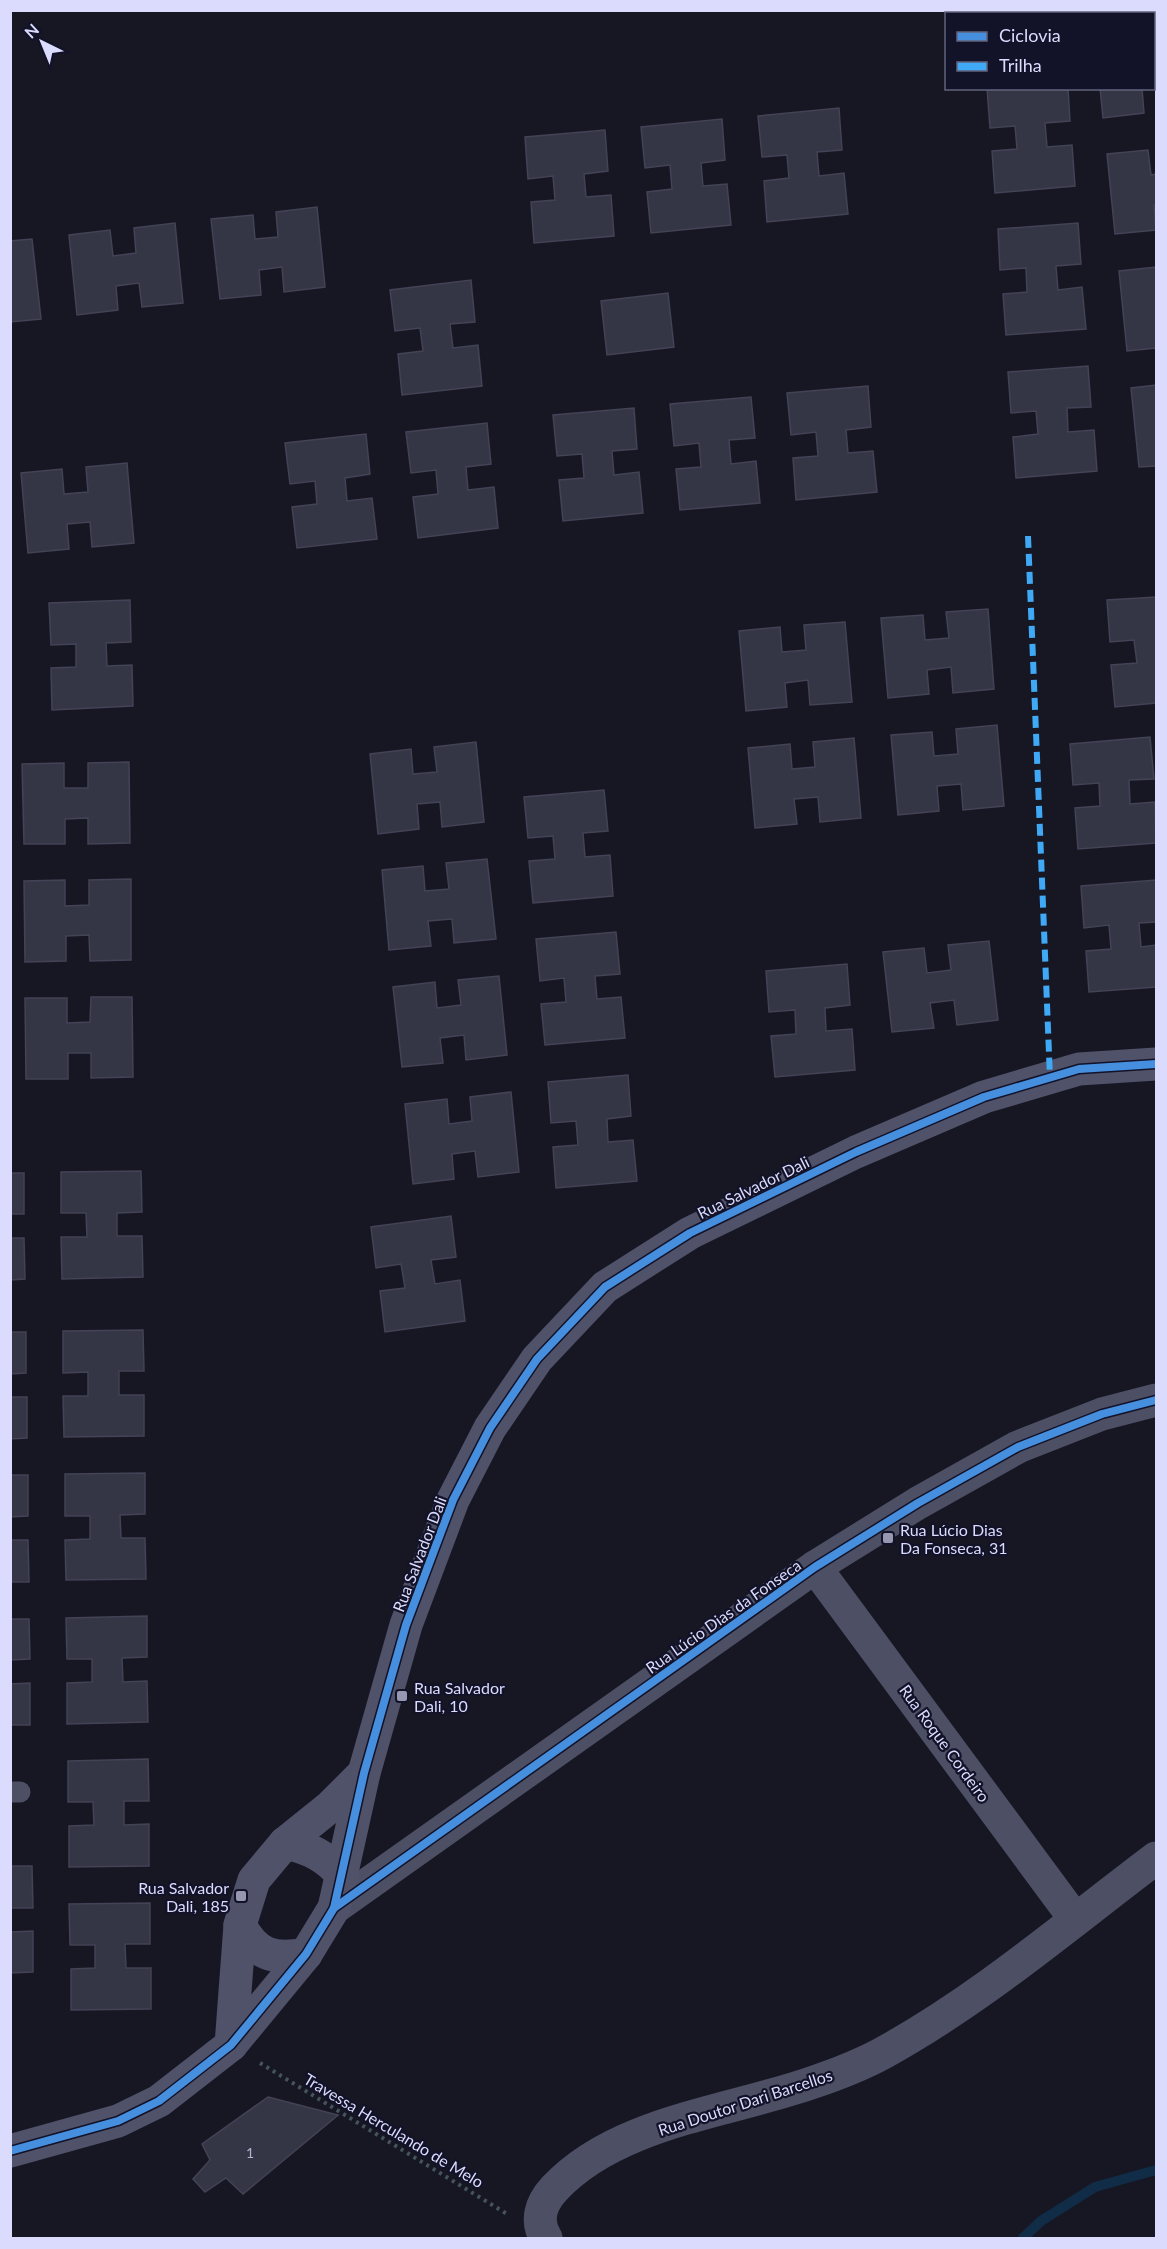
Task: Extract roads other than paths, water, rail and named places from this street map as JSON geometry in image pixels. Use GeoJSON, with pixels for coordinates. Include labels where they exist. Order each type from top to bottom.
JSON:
{"type":"FeatureCollection","features":[{"type":"Feature","properties":{"kind":"street","name":"Rua Salvador Dali"},"geometry":{"type":"LineString","coordinates":[[10,2151],[118,2121],[159,2101],[231,2045],[306,1953],[334,1908],[344,1876],[364,1773],[406,1625],[453,1500],[490,1428],[537,1359],[605,1287],[690,1233],[856,1152],[984,1097],[1079,1069],[1156,1064]]}},
{"type":"Feature","properties":{"kind":"street","name":"Rua Lúcio Dias da Fonseca"},"geometry":{"type":"LineString","coordinates":[[334,1908],[815,1567],[918,1503],[1018,1447],[1102,1414],[1156,1400]]}},
{"type":"Feature","properties":{"kind":"street","name":"Rua Roque Cordeiro"},"geometry":{"type":"LineString","coordinates":[[815,1567],[1075,1919]]}},
{"type":"Feature","properties":{"kind":"street","name":"Rua Salvador Dali"},"geometry":{"type":"LineString","coordinates":[[231,2045],[240,1925],[254,1880],[285,1843],[331,1806],[364,1773]]}},
{"type":"Feature","properties":{"kind":"street"},"geometry":{"type":"LineString","coordinates":[[285,1843],[311,1850],[334,1865],[344,1876]]}},
{"type":"Feature","properties":{"kind":"street","name":"Rua Doutor Dari Barcellos"},"geometry":{"type":"LineString","coordinates":[[545,2237],[540,2219],[546,2198],[567,2176],[598,2152],[686,2118],[811,2083],[881,2055],[949,2014],[1007,1973],[1156,1858]]}},
{"type":"Feature","properties":{"kind":"street"},"geometry":{"type":"LineString","coordinates":[[240,1925],[256,1948],[270,1955],[286,1957],[306,1953]]}},
{"type":"Feature","properties":{"kind":"waterway"},"geometry":{"type":"LineString","coordinates":[[1023,2238],[1041,2221],[1095,2187],[1156,2170]]}},
{"type":"Feature","properties":{"kind":"place","name":"Rua Lúcio Dias Da Fonseca, 31"},"geometry":{"type":"Point","coordinates":[888,1538]}},
{"type":"Feature","properties":{"kind":"place","name":"Rua Salvador Dali, 10"},"geometry":{"type":"Point","coordinates":[402,1696]}},
{"type":"Feature","properties":{"kind":"place","name":"Rua Salvador Dali, 185"},"geometry":{"type":"Point","coordinates":[241,1896]}}]}
